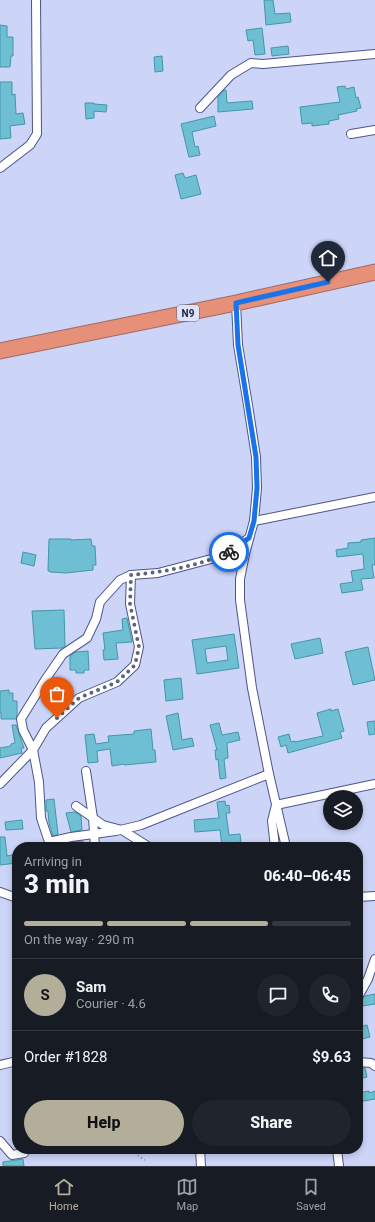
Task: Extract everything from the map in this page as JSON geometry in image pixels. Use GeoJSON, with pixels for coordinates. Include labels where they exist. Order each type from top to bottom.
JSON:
{"type":"FeatureCollection","features":[{"type":"Feature","properties":{"kind":"highway","name":"N9"},"geometry":{"type":"LineString","coordinates":[[0,351],[236,303],[375,272]]}},
{"type":"Feature","properties":{"kind":"street"},"geometry":{"type":"LineString","coordinates":[[0,168],[30,145],[37,134],[36,0]]}},
{"type":"Feature","properties":{"kind":"street"},"geometry":{"type":"LineString","coordinates":[[200,108],[231,75],[252,63],[263,64],[375,54]]}},
{"type":"Feature","properties":{"kind":"street"},"geometry":{"type":"LineString","coordinates":[[351,134],[375,130]]}},
{"type":"Feature","properties":{"kind":"street"},"geometry":{"type":"LineString","coordinates":[[236,303],[238,345],[256,457],[257,488],[254,521],[240,579],[240,600],[252,688],[269,774],[285,842]]}},
{"type":"Feature","properties":{"kind":"street"},"geometry":{"type":"LineString","coordinates":[[254,521],[375,497]]}},
{"type":"Feature","properties":{"kind":"street"},"geometry":{"type":"LineString","coordinates":[[249,538],[233,550],[215,558],[158,573],[131,575],[120,580],[100,602],[96,619],[87,638],[63,654],[21,719],[23,730],[33,750],[38,782],[41,818],[49,842],[122,830],[141,825],[269,774]]}},
{"type":"Feature","properties":{"kind":"street"},"geometry":{"type":"LineString","coordinates":[[0,784],[33,750],[46,728],[79,698],[117,682],[135,665],[139,647],[130,604],[131,575]]}},
{"type":"Feature","properties":{"kind":"street"},"geometry":{"type":"LineString","coordinates":[[86,771],[95,842]]}},
{"type":"Feature","properties":{"kind":"street"},"geometry":{"type":"LineString","coordinates":[[276,805],[375,784]]}},
{"type":"Feature","properties":{"kind":"street"},"geometry":{"type":"LineString","coordinates":[[274,842],[272,821],[276,805]]}},
{"type":"Feature","properties":{"kind":"street"},"geometry":{"type":"LineString","coordinates":[[76,806],[102,825],[122,830],[141,842]]}},
{"type":"Feature","properties":{"kind":"street"},"geometry":{"type":"LineString","coordinates":[[0,892],[12,896]]}},
{"type":"Feature","properties":{"kind":"street"},"geometry":{"type":"LineString","coordinates":[[363,897],[375,896]]}},
{"type":"Feature","properties":{"kind":"street"},"geometry":{"type":"LineString","coordinates":[[363,988],[375,959]]}},
{"type":"Feature","properties":{"kind":"street"},"geometry":{"type":"LineString","coordinates":[[0,1065],[12,1062]]}},
{"type":"Feature","properties":{"kind":"street"},"geometry":{"type":"LineString","coordinates":[[363,1062],[370,1063],[375,1066]]}},
{"type":"Feature","properties":{"kind":"street"},"geometry":{"type":"LineString","coordinates":[[0,1141],[12,1155],[18,1154]]}},
{"type":"Feature","properties":{"kind":"street"},"geometry":{"type":"LineString","coordinates":[[200,1154],[201,1166]]}},
{"type":"Feature","properties":{"kind":"street"},"geometry":{"type":"LineString","coordinates":[[338,1154],[339,1166]]}},
{"type":"Feature","properties":{"kind":"path"},"geometry":{"type":"LineString","coordinates":[[136,1154],[145,1160]]}},
{"type":"Feature","properties":{"kind":"building"},"geometry":{"type":"Polygon","coordinates":[[[264,0],[273,0],[275,14],[290,13],[291,22],[266,25],[264,0]]]}},
{"type":"Feature","properties":{"kind":"building"},"geometry":{"type":"Polygon","coordinates":[[[0,25],[7,26],[7,37],[13,37],[13,56],[11,56],[10,67],[0,67],[0,25]]]}},
{"type":"Feature","properties":{"kind":"building"},"geometry":{"type":"Polygon","coordinates":[[[262,28],[265,54],[255,55],[253,40],[248,41],[246,30],[262,28]]]}},
{"type":"Feature","properties":{"kind":"building"},"geometry":{"type":"Polygon","coordinates":[[[288,46],[289,54],[272,56],[271,48],[288,46]]]}},
{"type":"Feature","properties":{"kind":"building"},"geometry":{"type":"Polygon","coordinates":[[[162,56],[163,71],[155,72],[154,57],[162,56]]]}},
{"type":"Feature","properties":{"kind":"building"},"geometry":{"type":"Polygon","coordinates":[[[0,82],[12,82],[12,95],[15,94],[16,114],[23,113],[25,124],[10,126],[11,138],[0,139],[0,82]]]}},
{"type":"Feature","properties":{"kind":"building"},"geometry":{"type":"Polygon","coordinates":[[[345,86],[346,89],[354,87],[356,98],[358,97],[361,108],[356,109],[357,111],[338,115],[339,119],[329,121],[329,124],[312,126],[312,123],[302,124],[300,107],[340,102],[337,87],[345,86]]]}},
{"type":"Feature","properties":{"kind":"building"},"geometry":{"type":"Polygon","coordinates":[[[224,90],[226,90],[227,103],[252,101],[253,109],[218,112],[218,97],[224,90]]]}},
{"type":"Feature","properties":{"kind":"building"},"geometry":{"type":"Polygon","coordinates":[[[85,103],[107,105],[106,112],[94,111],[94,118],[86,119],[85,103]]]}},
{"type":"Feature","properties":{"kind":"building"},"geometry":{"type":"Polygon","coordinates":[[[214,116],[216,126],[192,132],[195,147],[198,146],[200,155],[189,157],[181,124],[214,116]]]}},
{"type":"Feature","properties":{"kind":"building"},"geometry":{"type":"Polygon","coordinates":[[[183,173],[185,178],[196,175],[201,194],[181,199],[175,175],[183,173]]]}},
{"type":"Feature","properties":{"kind":"building"},"geometry":{"type":"Polygon","coordinates":[[[375,538],[375,565],[372,565],[374,578],[361,579],[363,590],[342,593],[340,584],[353,582],[351,571],[364,569],[363,554],[337,557],[336,550],[348,548],[348,543],[361,542],[361,540],[375,538]]]}},
{"type":"Feature","properties":{"kind":"building"},"geometry":{"type":"Polygon","coordinates":[[[49,539],[91,539],[92,546],[95,546],[96,565],[93,565],[93,570],[66,573],[48,571],[49,539]]]}},
{"type":"Feature","properties":{"kind":"building"},"geometry":{"type":"Polygon","coordinates":[[[23,552],[36,555],[34,566],[21,563],[23,552]]]}},
{"type":"Feature","properties":{"kind":"building"},"geometry":{"type":"Polygon","coordinates":[[[64,610],[65,646],[62,648],[35,649],[32,611],[64,610]]]}},
{"type":"Feature","properties":{"kind":"building"},"geometry":{"type":"Polygon","coordinates":[[[127,618],[132,642],[116,643],[118,659],[104,660],[103,650],[105,650],[103,633],[123,630],[122,619],[127,618]]]}},
{"type":"Feature","properties":{"kind":"building"},"geometry":{"type":"Polygon","coordinates":[[[234,634],[239,668],[197,674],[192,640],[234,634]],[[226,646],[205,649],[207,663],[228,660],[226,646]]]}},
{"type":"Feature","properties":{"kind":"building"},"geometry":{"type":"Polygon","coordinates":[[[320,638],[323,653],[295,659],[291,644],[320,638]]]}},
{"type":"Feature","properties":{"kind":"building"},"geometry":{"type":"Polygon","coordinates":[[[368,647],[375,680],[353,685],[345,652],[368,647]]]}},
{"type":"Feature","properties":{"kind":"building"},"geometry":{"type":"Polygon","coordinates":[[[88,651],[89,670],[84,670],[84,673],[76,673],[76,670],[70,670],[70,656],[76,652],[88,651]]]}},
{"type":"Feature","properties":{"kind":"building"},"geometry":{"type":"Polygon","coordinates":[[[181,678],[183,699],[166,701],[164,680],[181,678]]]}},
{"type":"Feature","properties":{"kind":"building"},"geometry":{"type":"Polygon","coordinates":[[[9,690],[9,693],[13,693],[13,701],[17,701],[16,719],[1,719],[0,691],[9,690]]]}},
{"type":"Feature","properties":{"kind":"building"},"geometry":{"type":"Polygon","coordinates":[[[331,709],[331,711],[338,709],[344,731],[340,732],[342,738],[288,753],[286,745],[281,747],[278,737],[289,734],[291,742],[323,736],[317,713],[331,709]]]}},
{"type":"Feature","properties":{"kind":"building"},"geometry":{"type":"Polygon","coordinates":[[[178,713],[182,740],[192,738],[194,746],[173,750],[166,716],[178,713]]]}},
{"type":"Feature","properties":{"kind":"building"},"geometry":{"type":"Polygon","coordinates":[[[375,721],[375,734],[369,735],[367,722],[375,721]]]}},
{"type":"Feature","properties":{"kind":"building"},"geometry":{"type":"Polygon","coordinates":[[[219,723],[222,735],[238,732],[240,740],[227,743],[228,758],[224,759],[226,778],[220,779],[218,759],[216,760],[215,750],[217,750],[210,725],[219,723]]]}},
{"type":"Feature","properties":{"kind":"building"},"geometry":{"type":"Polygon","coordinates":[[[12,725],[16,725],[24,748],[21,748],[22,753],[0,758],[0,748],[11,746],[11,744],[15,743],[12,725]]]}},
{"type":"Feature","properties":{"kind":"building"},"geometry":{"type":"Polygon","coordinates":[[[151,729],[156,762],[112,766],[110,749],[97,751],[98,762],[88,763],[85,735],[94,734],[96,744],[109,742],[108,736],[134,734],[134,731],[151,729]]]}},
{"type":"Feature","properties":{"kind":"building"},"geometry":{"type":"Polygon","coordinates":[[[54,799],[58,834],[53,836],[49,823],[48,811],[46,811],[46,800],[54,799]]]}},
{"type":"Feature","properties":{"kind":"building"},"geometry":{"type":"Polygon","coordinates":[[[225,801],[226,806],[229,805],[230,813],[226,813],[229,835],[240,834],[241,842],[221,842],[220,830],[195,832],[194,820],[219,818],[217,802],[225,801]]]}},
{"type":"Feature","properties":{"kind":"building"},"geometry":{"type":"Polygon","coordinates":[[[75,812],[81,816],[82,830],[71,832],[66,813],[75,812]]]}},
{"type":"Feature","properties":{"kind":"building"},"geometry":{"type":"Polygon","coordinates":[[[22,820],[23,829],[6,830],[5,822],[22,820]]]}},
{"type":"Feature","properties":{"kind":"building"},"geometry":{"type":"Polygon","coordinates":[[[0,837],[5,837],[7,856],[12,855],[12,864],[0,865],[0,837]]]}},
{"type":"Feature","properties":{"kind":"building"},"geometry":{"type":"Polygon","coordinates":[[[375,994],[375,1004],[363,1006],[363,998],[365,996],[375,994]]]}},
{"type":"Feature","properties":{"kind":"building"},"geometry":{"type":"Polygon","coordinates":[[[367,1025],[370,1037],[363,1039],[363,1026],[367,1025]]]}},
{"type":"Feature","properties":{"kind":"building"},"geometry":{"type":"Polygon","coordinates":[[[363,1068],[365,1068],[367,1077],[363,1078],[363,1068]]]}},
{"type":"Feature","properties":{"kind":"building"},"geometry":{"type":"Polygon","coordinates":[[[369,1091],[369,1093],[375,1091],[375,1099],[363,1101],[363,1092],[369,1091]]]}},
{"type":"Feature","properties":{"kind":"building"},"geometry":{"type":"Polygon","coordinates":[[[23,1159],[24,1166],[3,1166],[3,1162],[23,1159]]]}},
{"type":"Feature","properties":{"kind":"way so far"},"geometry":{"type":"LineString","coordinates":[[57,718],[79,698],[117,682],[135,665],[139,647],[130,604],[131,575],[158,573],[215,558],[229,552]]}},
{"type":"Feature","properties":{"kind":"route"},"geometry":{"type":"LineString","coordinates":[[229,552],[249,538],[254,521],[257,488],[256,457],[238,345],[236,303],[328,282]]}}]}
